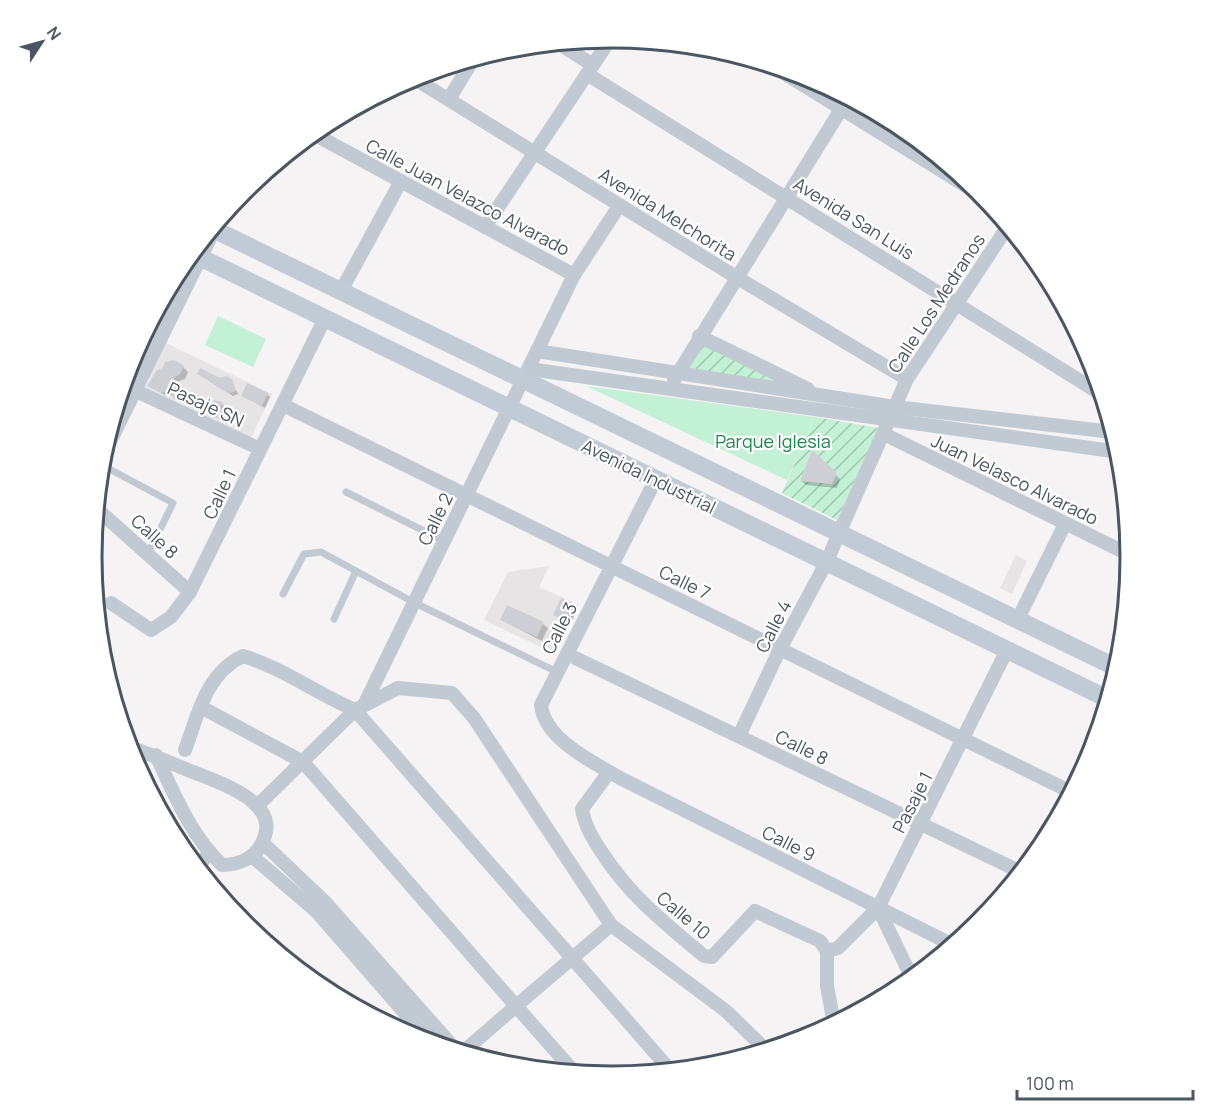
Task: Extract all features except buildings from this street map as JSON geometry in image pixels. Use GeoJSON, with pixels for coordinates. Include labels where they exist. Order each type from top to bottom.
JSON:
{"type":"FeatureCollection","features":[{"type":"Feature","properties":{"kind":"street"},"geometry":{"type":"LineString","coordinates":[[485,226],[604,48]]}},
{"type":"Feature","properties":{"kind":"street","name":"Avenida San Luis"},"geometry":{"type":"LineString","coordinates":[[566,50],[590,70],[1090,387]]}},
{"type":"Feature","properties":{"kind":"street"},"geometry":{"type":"LineString","coordinates":[[449,99],[468,69]]}},
{"type":"Feature","properties":{"kind":"street","name":"Avenida Melchorita"},"geometry":{"type":"LineString","coordinates":[[424,84],[619,206],[907,379]]}},
{"type":"Feature","properties":{"kind":"street"},"geometry":{"type":"LineString","coordinates":[[669,389],[699,336],[789,198],[844,104]]}},
{"type":"Feature","properties":{"kind":"street"},"geometry":{"type":"LineString","coordinates":[[861,114],[925,157]]}},
{"type":"Feature","properties":{"kind":"street","name":"Calle Juan Velazco Alvarado"},"geometry":{"type":"LineString","coordinates":[[322,138],[574,275]]}},
{"type":"Feature","properties":{"kind":"street"},"geometry":{"type":"LineString","coordinates":[[341,291],[401,181]]}},
{"type":"Feature","properties":{"kind":"street","name":"Calle 2"},"geometry":{"type":"LineString","coordinates":[[360,708],[415,603],[574,275],[619,206]]}},
{"type":"Feature","properties":{"kind":"street","name":"Calle Los Medranos"},"geometry":{"type":"LineString","coordinates":[[840,533],[907,379],[1003,233]]}},
{"type":"Feature","properties":{"kind":"street","name":"Avenida Industrial"},"geometry":{"type":"LineString","coordinates":[[213,240],[341,291],[526,374],[840,533],[1108,664]]}},
{"type":"Feature","properties":{"kind":"street","name":"Avenida Industrial"},"geometry":{"type":"LineString","coordinates":[[212,241],[325,318],[1100,695]]}},
{"type":"Feature","properties":{"kind":"street"},"geometry":{"type":"LineString","coordinates":[[119,425],[196,262]]}},
{"type":"Feature","properties":{"kind":"street","name":"Calle 1"},"geometry":{"type":"LineString","coordinates":[[111,603],[151,630],[171,617],[190,592],[325,318]]}},
{"type":"Feature","properties":{"kind":"street"},"geometry":{"type":"LineString","coordinates":[[699,336],[823,396]]}},
{"type":"Feature","properties":{"kind":"street"},"geometry":{"type":"LineString","coordinates":[[537,351],[895,407],[1103,431]]}},
{"type":"Feature","properties":{"kind":"street"},"geometry":{"type":"LineString","coordinates":[[526,374],[669,389],[886,428],[1028,439],[1108,450]]}},
{"type":"Feature","properties":{"kind":"street","name":"Pasaje SN"},"geometry":{"type":"LineString","coordinates":[[136,391],[260,449]]}},
{"type":"Feature","properties":{"kind":"street","name":"Calle 7"},"geometry":{"type":"LineString","coordinates":[[283,405],[1064,788]]}},
{"type":"Feature","properties":{"kind":"street"},"geometry":{"type":"LineString","coordinates":[[1028,439],[1030,422]]}},
{"type":"Feature","properties":{"kind":"street","name":"Juan Velasco Alvarado"},"geometry":{"type":"LineString","coordinates":[[886,428],[1065,524],[1120,550]]}},
{"type":"Feature","properties":{"kind":"street","name":"Calle 3"},"geometry":{"type":"LineString","coordinates":[[609,772],[558,736],[542,716],[541,705],[656,479]]}},
{"type":"Feature","properties":{"kind":"street","name":"Calle 8"},"geometry":{"type":"LineString","coordinates":[[104,514],[190,592]]}},
{"type":"Feature","properties":{"kind":"street"},"geometry":{"type":"LineString","coordinates":[[1018,619],[1065,524]]}},
{"type":"Feature","properties":{"kind":"street","name":"Calle 4"},"geometry":{"type":"LineString","coordinates":[[739,736],[780,649],[840,533]]}},
{"type":"Feature","properties":{"kind":"street","name":"Pasaje 1"},"geometry":{"type":"LineString","coordinates":[[827,951],[838,948],[878,908],[1007,650]]}},
{"type":"Feature","properties":{"kind":"street","name":"Calle 8"},"geometry":{"type":"LineString","coordinates":[[567,654],[1013,868]]}},
{"type":"Feature","properties":{"kind":"street"},"geometry":{"type":"LineString","coordinates":[[185,750],[201,707],[218,674],[232,661],[243,656],[278,670],[325,698],[360,708],[664,1063]]}},
{"type":"Feature","properties":{"kind":"street"},"geometry":{"type":"LineString","coordinates":[[257,806],[360,708],[398,688],[452,693],[474,718],[611,925],[726,1011],[757,1044]]}},
{"type":"Feature","properties":{"kind":"street"},"geometry":{"type":"LineString","coordinates":[[201,707],[303,762],[567,1064]]}},
{"type":"Feature","properties":{"kind":"street"},"geometry":{"type":"LineString","coordinates":[[139,750],[156,755],[245,794],[264,817],[266,830],[263,843],[252,856],[235,865],[222,865],[209,853],[199,840],[156,755]]}},
{"type":"Feature","properties":{"kind":"street"},"geometry":{"type":"LineString","coordinates":[[170,786],[188,770]]}},
{"type":"Feature","properties":{"kind":"street","name":"Calle 9"},"geometry":{"type":"LineString","coordinates":[[609,772],[945,941]]}},
{"type":"Feature","properties":{"kind":"street","name":"Calle 10"},"geometry":{"type":"LineString","coordinates":[[609,772],[582,808],[584,825],[625,886],[647,909],[704,956],[712,957],[755,911],[820,941],[827,951]]}},
{"type":"Feature","properties":{"kind":"street"},"geometry":{"type":"LineString","coordinates":[[263,843],[324,901],[444,1038]]}},
{"type":"Feature","properties":{"kind":"street"},"geometry":{"type":"LineString","coordinates":[[203,861],[209,853]]}},
{"type":"Feature","properties":{"kind":"street"},"geometry":{"type":"LineString","coordinates":[[252,856],[316,911],[418,1028]]}},
{"type":"Feature","properties":{"kind":"street"},"geometry":{"type":"LineString","coordinates":[[878,908],[908,970]]}},
{"type":"Feature","properties":{"kind":"street"},"geometry":{"type":"LineString","coordinates":[[470,1046],[611,925]]}},
{"type":"Feature","properties":{"kind":"street"},"geometry":{"type":"LineString","coordinates":[[827,951],[827,986],[832,1015]]}},
{"type":"Feature","properties":{"kind":"lane"},"geometry":{"type":"LineString","coordinates":[[109,468],[173,503],[148,554]]}},
{"type":"Feature","properties":{"kind":"lane"},"geometry":{"type":"LineString","coordinates":[[346,492],[444,541]]}},
{"type":"Feature","properties":{"kind":"lane"},"geometry":{"type":"LineString","coordinates":[[283,594],[304,554],[311,551],[321,552],[415,603],[557,672]]}},
{"type":"Feature","properties":{"kind":"lane"},"geometry":{"type":"LineString","coordinates":[[334,619],[356,571]]}},
{"type":"Feature","properties":{"kind":"shaded area"},"geometry":{"type":"Polygon","coordinates":[[[166,343],[272,394],[248,444],[143,393],[166,343]]]}},
{"type":"Feature","properties":{"kind":"shaded area"},"geometry":{"type":"Polygon","coordinates":[[[1016,555],[1027,561],[1012,594],[1000,588],[1016,555]]]}},
{"type":"Feature","properties":{"kind":"shaded area"},"geometry":{"type":"Polygon","coordinates":[[[549,566],[539,587],[579,605],[553,653],[484,620],[508,572],[549,566]]]}},
{"type":"Feature","properties":{"kind":"green space"},"geometry":{"type":"Polygon","coordinates":[[[218,316],[266,339],[253,367],[205,345],[218,316]]]}},
{"type":"Feature","properties":{"kind":"green space"},"geometry":{"type":"Polygon","coordinates":[[[698,342],[802,390],[683,371],[698,342]]]}},
{"type":"Feature","properties":{"kind":"green space","name":"Parque Iglesia"},"geometry":{"type":"Polygon","coordinates":[[[586,386],[815,417],[787,480],[586,386]]]}},
{"type":"Feature","properties":{"kind":"green space"},"geometry":{"type":"Polygon","coordinates":[[[815,417],[878,428],[837,520],[782,493],[815,417]],[[812,451],[800,481],[832,484],[837,473],[812,451]]]}}]}
